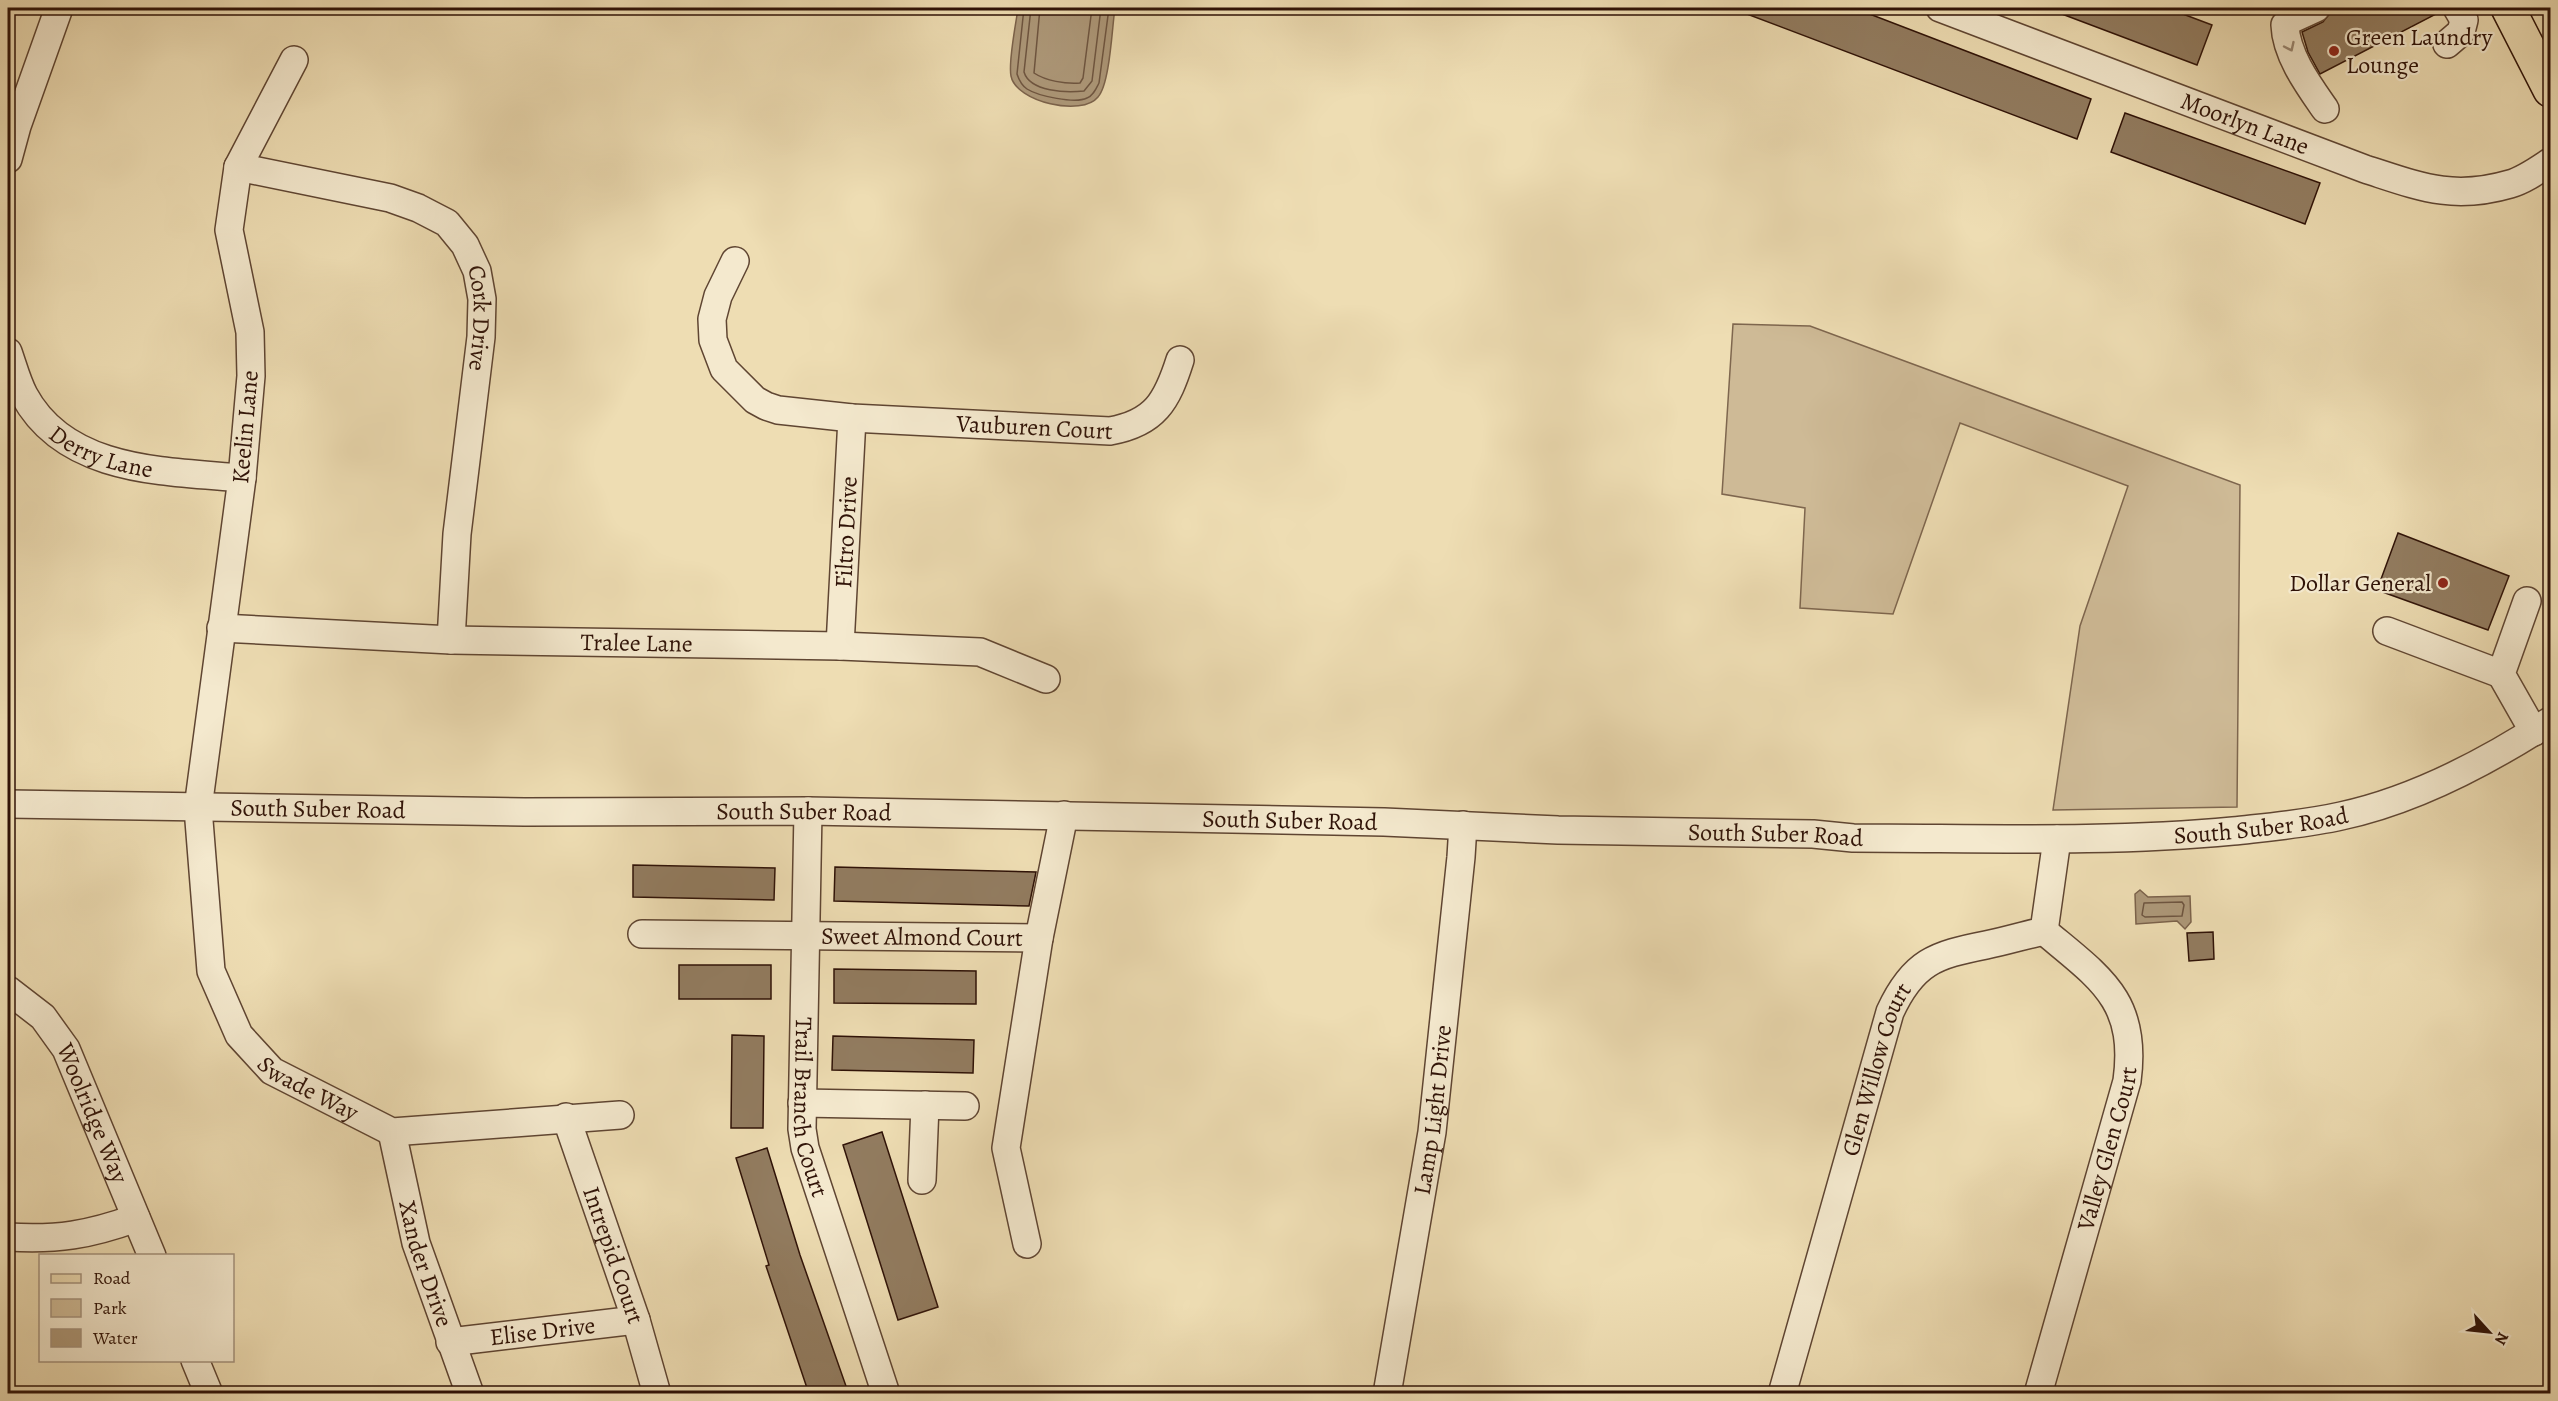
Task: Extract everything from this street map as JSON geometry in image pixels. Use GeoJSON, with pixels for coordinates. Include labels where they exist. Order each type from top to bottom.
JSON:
{"type":"FeatureCollection","features":[{"type":"Feature","properties":{"kind":"main road"},"geometry":{"type":"LineString","coordinates":[[2508,8],[2550,90]]}},
{"type":"Feature","properties":{"kind":"street"},"geometry":{"type":"LineString","coordinates":[[8,159],[12,125],[59,8]]}},
{"type":"Feature","properties":{"kind":"street","name":"Moorlyn Lane"},"geometry":{"type":"LineString","coordinates":[[1943,8],[2365,169],[2433,191],[2471,192],[2512,184],[2550,162]]}},
{"type":"Feature","properties":{"kind":"street"},"geometry":{"type":"LineString","coordinates":[[2316,8],[2292,19],[2285,25],[2285,37],[2308,85],[2325,109]]}},
{"type":"Feature","properties":{"kind":"street"},"geometry":{"type":"LineString","coordinates":[[2447,44],[2461,32],[2464,20],[2457,8]]}},
{"type":"Feature","properties":{"kind":"street","name":"Keelin Lane"},"geometry":{"type":"LineString","coordinates":[[198,808],[242,478],[251,376],[250,332],[229,230],[238,167],[294,60]]}},
{"type":"Feature","properties":{"kind":"street","name":"Cork Drive"},"geometry":{"type":"LineString","coordinates":[[238,167],[390,198],[418,208],[447,223],[465,245],[477,271],[482,299],[481,337],[457,534],[451,640]]}},
{"type":"Feature","properties":{"kind":"street","name":"Vauburen Court"},"geometry":{"type":"LineString","coordinates":[[735,261],[718,296],[712,318],[713,340],[724,369],[755,400],[778,410],[852,418],[1110,431],[1131,427],[1149,417],[1163,402],[1173,383],[1180,360]]}},
{"type":"Feature","properties":{"kind":"street","name":"Derry Lane"},"geometry":{"type":"LineString","coordinates":[[8,352],[24,395],[44,422],[72,445],[109,462],[141,468],[242,478]]}},
{"type":"Feature","properties":{"kind":"street","name":"Filtro Drive"},"geometry":{"type":"LineString","coordinates":[[840,646],[852,418]]}},
{"type":"Feature","properties":{"kind":"street"},"geometry":{"type":"LineString","coordinates":[[2501,674],[2527,601]]}},
{"type":"Feature","properties":{"kind":"street","name":"Tralee Lane"},"geometry":{"type":"LineString","coordinates":[[221,628],[451,640],[840,646],[980,652],[1046,679]]}},
{"type":"Feature","properties":{"kind":"street"},"geometry":{"type":"LineString","coordinates":[[2387,631],[2501,674],[2542,727]]}},
{"type":"Feature","properties":{"kind":"street","name":"South Suber Road"},"geometry":{"type":"LineString","coordinates":[[8,804],[525,812],[808,811],[1064,815],[1462,825],[1558,830],[1813,834],[1853,838],[2160,838],[2276,826],[2342,816],[2409,795],[2472,768],[2542,727]]}},
{"type":"Feature","properties":{"kind":"street","name":"Swade Way"},"geometry":{"type":"LineString","coordinates":[[198,808],[211,971],[239,1035],[272,1071],[392,1132]]}},
{"type":"Feature","properties":{"kind":"street","name":"Trail Branch Court"},"geometry":{"type":"LineString","coordinates":[[808,811],[802,1103],[805,1148],[886,1394]]}},
{"type":"Feature","properties":{"kind":"street"},"geometry":{"type":"LineString","coordinates":[[1027,1244],[1006,1148],[1038,938],[1064,815]]}},
{"type":"Feature","properties":{"kind":"street","name":"Lamp Light Drive"},"geometry":{"type":"LineString","coordinates":[[1387,1394],[1432,1132],[1461,857],[1462,825]]}},
{"type":"Feature","properties":{"kind":"street"},"geometry":{"type":"LineString","coordinates":[[2044,931],[2057,839]]}},
{"type":"Feature","properties":{"kind":"street","name":"Glen Willow Court"},"geometry":{"type":"LineString","coordinates":[[1782,1394],[1890,1012],[1899,992],[1914,973],[1942,955],[2044,931]]}},
{"type":"Feature","properties":{"kind":"street","name":"Valley Glen Court"},"geometry":{"type":"LineString","coordinates":[[2038,1394],[2127,1081],[2130,1061],[2130,1042],[2126,1023],[2110,991],[2100,977],[2044,931]]}},
{"type":"Feature","properties":{"kind":"street","name":"Sweet Almond Court"},"geometry":{"type":"LineString","coordinates":[[642,934],[1038,938]]}},
{"type":"Feature","properties":{"kind":"street","name":"Woolridge Way"},"geometry":{"type":"LineString","coordinates":[[8,990],[43,1017],[66,1049],[151,1254]]}},
{"type":"Feature","properties":{"kind":"street"},"geometry":{"type":"LineString","coordinates":[[802,1103],[965,1106]]}},
{"type":"Feature","properties":{"kind":"street"},"geometry":{"type":"LineString","coordinates":[[922,1180],[925,1105]]}},
{"type":"Feature","properties":{"kind":"street"},"geometry":{"type":"LineString","coordinates":[[392,1132],[566,1117],[620,1115]]}},
{"type":"Feature","properties":{"kind":"street","name":"Intrepid Court"},"geometry":{"type":"LineString","coordinates":[[566,1117],[636,1320],[657,1394]]}},
{"type":"Feature","properties":{"kind":"street","name":"Xander Drive"},"geometry":{"type":"LineString","coordinates":[[392,1132],[416,1243],[470,1394]]}},
{"type":"Feature","properties":{"kind":"street"},"geometry":{"type":"LineString","coordinates":[[8,1238],[67,1237],[99,1232],[136,1218]]}},
{"type":"Feature","properties":{"kind":"street","name":"Elise Drive"},"geometry":{"type":"LineString","coordinates":[[450,1342],[636,1320]]}},
{"type":"Feature","properties":{"kind":"street"},"geometry":{"type":"LineString","coordinates":[[196,1362],[209,1394]]}},
{"type":"Feature","properties":{"kind":"green space"},"geometry":{"type":"Polygon","coordinates":[[[1733,324],[1810,326],[2240,485],[2237,807],[2053,810],[2080,626],[2128,486],[1960,423],[1893,614],[1800,608],[1805,508],[1722,494],[1733,324]]]}},
{"type":"Feature","properties":{"kind":"water"},"geometry":{"type":"Polygon","coordinates":[[[1018,8],[1115,8],[1108,68],[1098,97],[1090,103],[1078,106],[1050,104],[1024,93],[1016,85],[1011,76],[1011,62],[1018,8]]]}},
{"type":"Feature","properties":{"kind":"water"},"geometry":{"type":"Polygon","coordinates":[[[2140,890],[2148,897],[2190,896],[2191,922],[2185,929],[2177,921],[2136,924],[2135,894],[2140,890]]]}},
{"type":"Feature","properties":{"kind":"building"},"geometry":{"type":"Polygon","coordinates":[[[1731,8],[1854,8],[2091,99],[2077,139],[1731,8]]]}},
{"type":"Feature","properties":{"kind":"building"},"geometry":{"type":"Polygon","coordinates":[[[2046,8],[2167,8],[2212,25],[2197,65],[2046,8]]]}},
{"type":"Feature","properties":{"kind":"building"},"geometry":{"type":"Polygon","coordinates":[[[2341,8],[2441,8],[2442,11],[2320,74],[2308,52],[2302,32],[2323,22],[2330,13],[2341,8]]]}},
{"type":"Feature","properties":{"kind":"building"},"geometry":{"type":"Polygon","coordinates":[[[2125,113],[2320,183],[2305,224],[2111,152],[2125,113]]]}},
{"type":"Feature","properties":{"kind":"building","name":"Dollar General"},"geometry":{"type":"Polygon","coordinates":[[[2398,533],[2509,576],[2488,630],[2377,590],[2398,533]]]}},
{"type":"Feature","properties":{"kind":"building"},"geometry":{"type":"Polygon","coordinates":[[[633,865],[775,868],[774,900],[633,897],[633,865]]]}},
{"type":"Feature","properties":{"kind":"building"},"geometry":{"type":"Polygon","coordinates":[[[835,867],[1036,872],[1029,906],[834,901],[835,867]]]}},
{"type":"Feature","properties":{"kind":"building"},"geometry":{"type":"Polygon","coordinates":[[[2213,932],[2214,959],[2189,961],[2187,933],[2213,932]]]}},
{"type":"Feature","properties":{"kind":"building"},"geometry":{"type":"Polygon","coordinates":[[[679,965],[771,965],[771,999],[679,999],[679,965]]]}},
{"type":"Feature","properties":{"kind":"building"},"geometry":{"type":"Polygon","coordinates":[[[834,969],[976,971],[976,1004],[834,1003],[834,969]]]}},
{"type":"Feature","properties":{"kind":"building"},"geometry":{"type":"Polygon","coordinates":[[[732,1035],[764,1036],[763,1128],[731,1128],[732,1035]]]}},
{"type":"Feature","properties":{"kind":"building"},"geometry":{"type":"Polygon","coordinates":[[[833,1036],[974,1040],[973,1073],[832,1070],[833,1036]]]}},
{"type":"Feature","properties":{"kind":"building"},"geometry":{"type":"Polygon","coordinates":[[[882,1132],[938,1307],[898,1320],[843,1145],[882,1132]]]}},
{"type":"Feature","properties":{"kind":"building"},"geometry":{"type":"Polygon","coordinates":[[[767,1148],[800,1255],[847,1389],[834,1394],[809,1394],[766,1266],[769,1265],[736,1158],[767,1148]]]}},
{"type":"Feature","properties":{"kind":"place","name":"Green Laundry Lounge"},"geometry":{"type":"Point","coordinates":[2334,51]}},
{"type":"Feature","properties":{"kind":"place","name":"Dollar General"},"geometry":{"type":"Point","coordinates":[2443,583]}}]}
